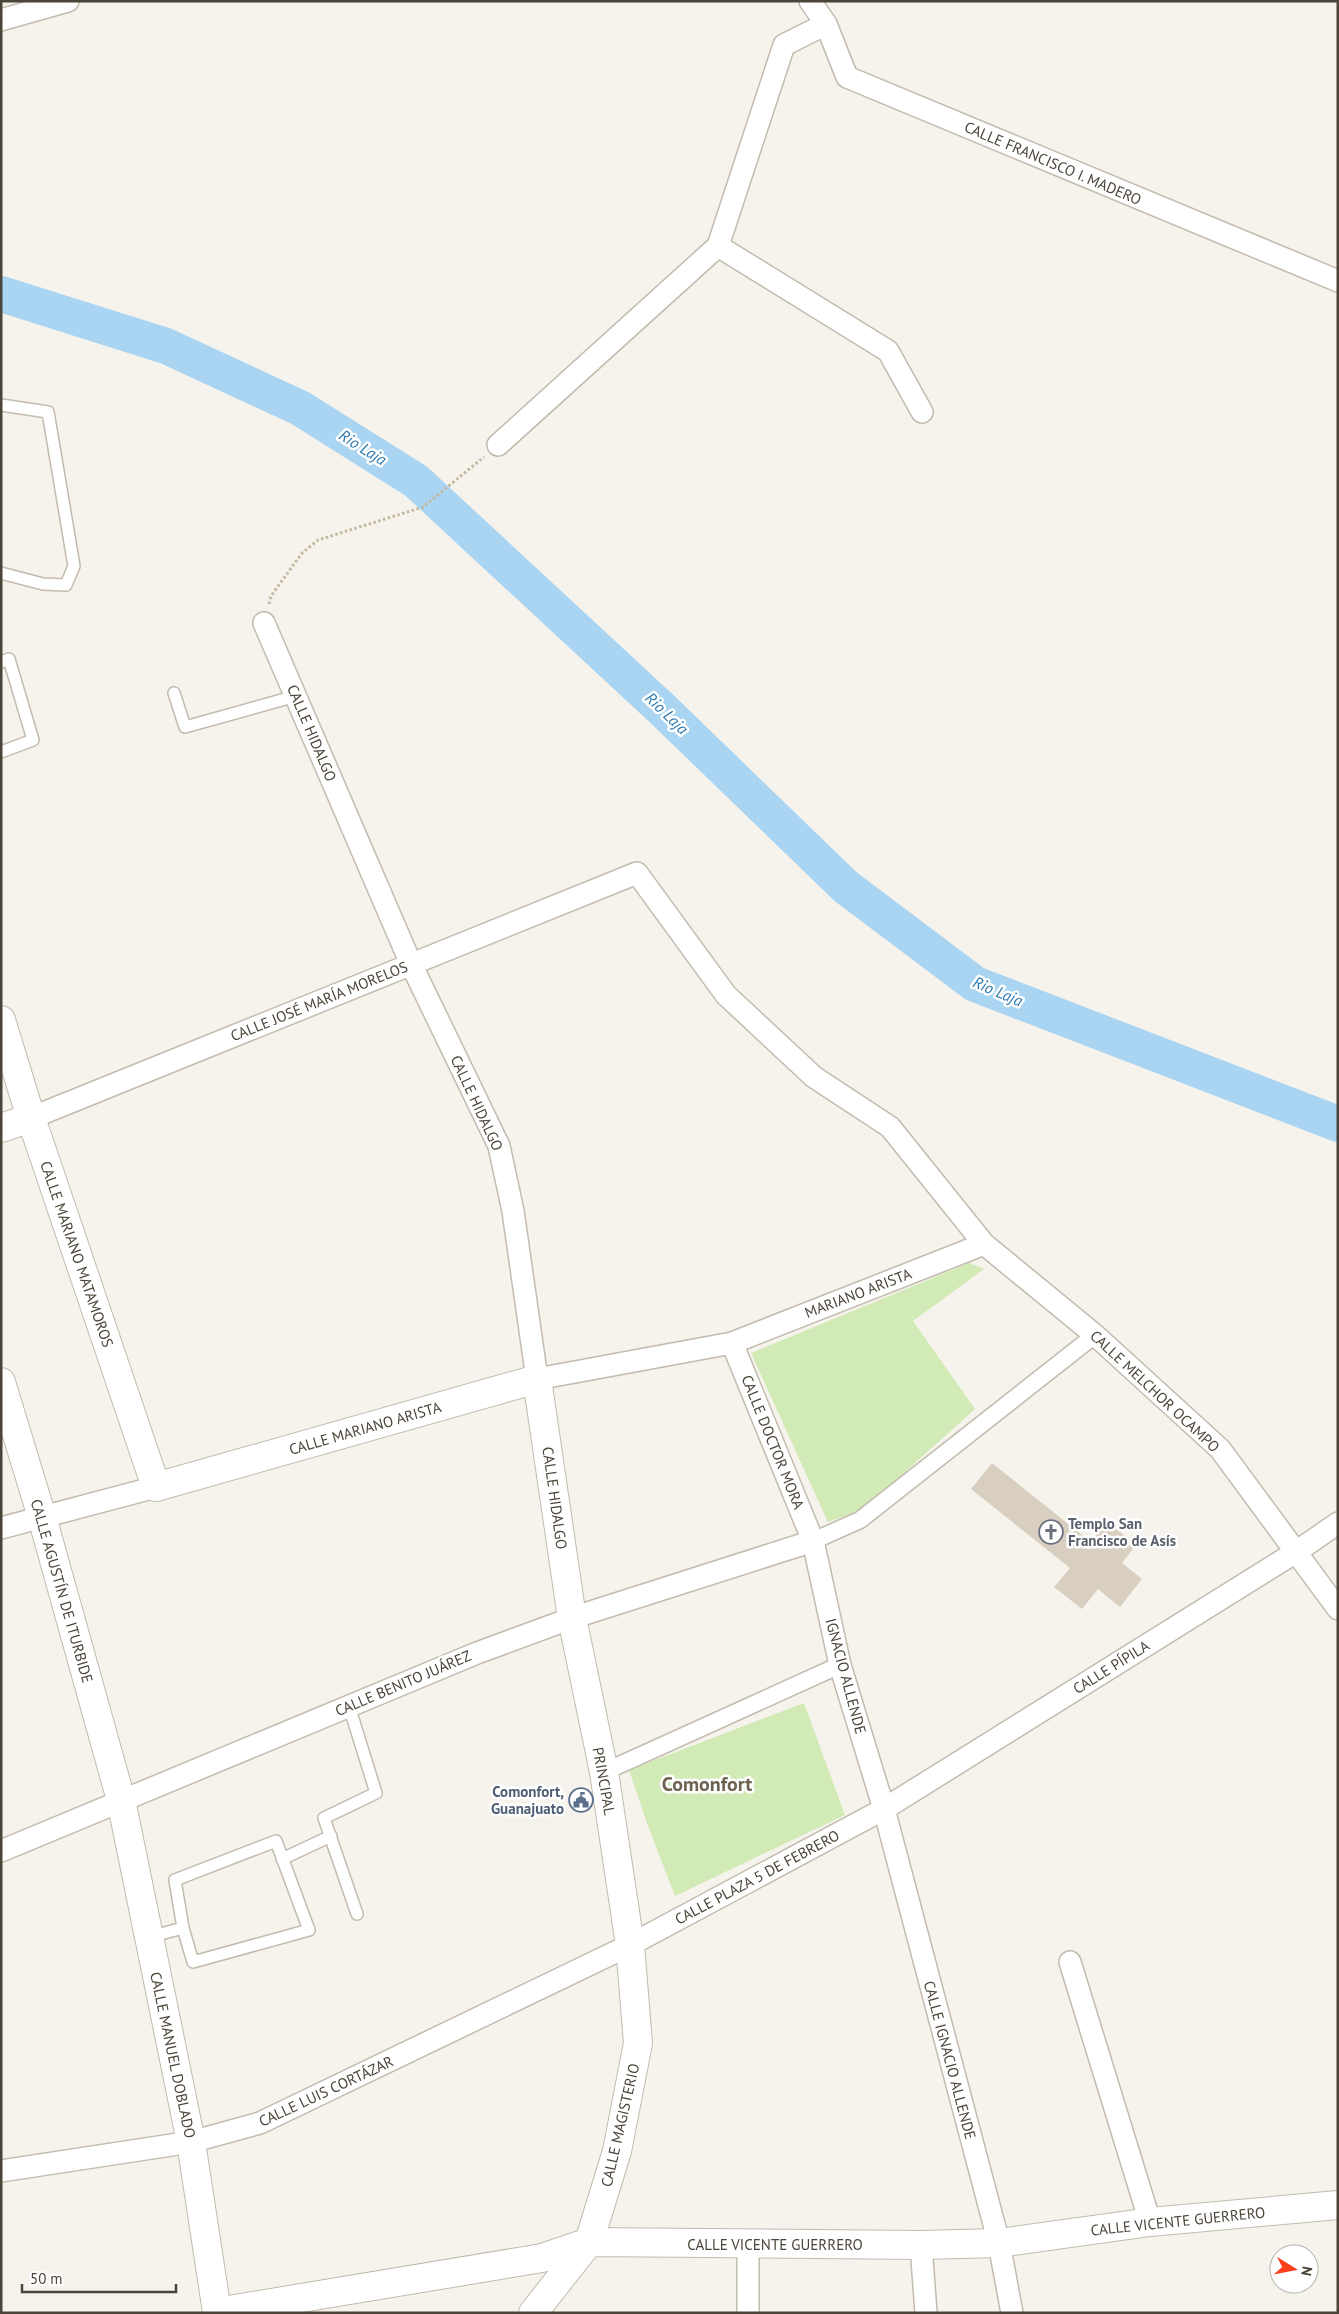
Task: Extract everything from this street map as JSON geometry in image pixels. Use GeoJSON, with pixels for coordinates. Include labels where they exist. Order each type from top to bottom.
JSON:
{"type":"FeatureCollection","features":[{"type":"Feature","properties":{"kind":"street"},"geometry":{"type":"LineString","coordinates":[[1,20],[68,1]]}},
{"type":"Feature","properties":{"kind":"street","name":"CALLE FRANCISCO I. MADERO"},"geometry":{"type":"LineString","coordinates":[[810,1],[826,24],[847,77],[1338,281]]}},
{"type":"Feature","properties":{"kind":"street"},"geometry":{"type":"LineString","coordinates":[[498,445],[718,246],[784,45],[826,24]]}},
{"type":"Feature","properties":{"kind":"street"},"geometry":{"type":"LineString","coordinates":[[718,246],[888,351],[922,412]]}},
{"type":"Feature","properties":{"kind":"street","name":"CALLE HIDALGO"},"geometry":{"type":"LineString","coordinates":[[264,623],[411,964],[499,1146],[513,1212],[572,1618]]}},
{"type":"Feature","properties":{"kind":"street","name":"CALLE JOSÉ MARÍA MORELOS"},"geometry":{"type":"LineString","coordinates":[[1,1128],[31,1118],[637,873]]}},
{"type":"Feature","properties":{"kind":"street","name":"CALLE MELCHOR OCAMPO"},"geometry":{"type":"LineString","coordinates":[[637,873],[726,995],[814,1076],[890,1127],[984,1244],[1095,1335],[1220,1449],[1338,1609]]}},
{"type":"Feature","properties":{"kind":"street","name":"CALLE MARIANO MATAMOROS"},"geometry":{"type":"LineString","coordinates":[[1,1020],[31,1118],[156,1487]]}},
{"type":"Feature","properties":{"kind":"street","name":"MARIANO ARISTA"},"geometry":{"type":"LineString","coordinates":[[732,1342],[984,1244]]}},
{"type":"Feature","properties":{"kind":"street"},"geometry":{"type":"LineString","coordinates":[[813,1541],[860,1520],[1095,1335]]}},
{"type":"Feature","properties":{"kind":"street","name":"CALLE MARIANO ARISTA"},"geometry":{"type":"LineString","coordinates":[[1,1528],[156,1487],[537,1380],[732,1342]]}},
{"type":"Feature","properties":{"kind":"street","name":"CALLE DOCTOR MORA"},"geometry":{"type":"LineString","coordinates":[[732,1342],[813,1541]]}},
{"type":"Feature","properties":{"kind":"street","name":"CALLE AGUSTÍN DE ITURBIDE"},"geometry":{"type":"LineString","coordinates":[[1,1382],[42,1517],[121,1800]]}},
{"type":"Feature","properties":{"kind":"street","name":"CALLE PÍPILA"},"geometry":{"type":"LineString","coordinates":[[884,1809],[1296,1552],[1338,1523]]}},
{"type":"Feature","properties":{"kind":"street","name":"CALLE BENITO JUÁREZ"},"geometry":{"type":"LineString","coordinates":[[1,1851],[477,1653],[572,1618],[813,1541]]}},
{"type":"Feature","properties":{"kind":"street","name":"IGNACIO ALLENDE"},"geometry":{"type":"LineString","coordinates":[[813,1541],[840,1664],[884,1809]]}},
{"type":"Feature","properties":{"kind":"street","name":"PRINCIPAL"},"geometry":{"type":"LineString","coordinates":[[572,1618],[604,1772],[630,1945]]}},
{"type":"Feature","properties":{"kind":"street"},"geometry":{"type":"LineString","coordinates":[[604,1772],[840,1664]]}},
{"type":"Feature","properties":{"kind":"street","name":"CALLE MANUEL DOBLADO"},"geometry":{"type":"LineString","coordinates":[[121,1800],[191,2142],[213,2312]]}},
{"type":"Feature","properties":{"kind":"street","name":"CALLE PLAZA 5 DE FEBRERO"},"geometry":{"type":"LineString","coordinates":[[630,1945],[884,1809]]}},
{"type":"Feature","properties":{"kind":"street","name":"CALLE IGNACIO ALLENDE"},"geometry":{"type":"LineString","coordinates":[[884,1809],[999,2243],[1012,2313]]}},
{"type":"Feature","properties":{"kind":"street","name":"CALLE LUIS CORTÁZAR"},"geometry":{"type":"LineString","coordinates":[[1,2171],[191,2142],[260,2123],[630,1945]]}},
{"type":"Feature","properties":{"kind":"street","name":"CALLE MAGISTERIO"},"geometry":{"type":"LineString","coordinates":[[533,2313],[589,2242],[617,2151],[638,2043],[630,1945]]}},
{"type":"Feature","properties":{"kind":"street"},"geometry":{"type":"LineString","coordinates":[[1070,1962],[1150,2222]]}},
{"type":"Feature","properties":{"kind":"street","name":"CALLE VICENTE GUERRERO"},"geometry":{"type":"LineString","coordinates":[[213,2312],[542,2258],[589,2242],[921,2245],[999,2243],[1150,2222],[1338,2205]]}},
{"type":"Feature","properties":{"kind":"street"},"geometry":{"type":"LineString","coordinates":[[748,2244],[748,2313]]}},
{"type":"Feature","properties":{"kind":"street"},"geometry":{"type":"LineString","coordinates":[[921,2245],[926,2313]]}},
{"type":"Feature","properties":{"kind":"lane"},"geometry":{"type":"LineString","coordinates":[[1,405],[48,412],[74,566],[66,585],[44,584],[1,573]]}},
{"type":"Feature","properties":{"kind":"lane"},"geometry":{"type":"LineString","coordinates":[[1,662],[9,659],[33,740],[1,752]]}},
{"type":"Feature","properties":{"kind":"lane"},"geometry":{"type":"LineString","coordinates":[[174,693],[185,727],[296,696]]}},
{"type":"Feature","properties":{"kind":"lane"},"geometry":{"type":"LineString","coordinates":[[349,1706],[376,1793],[324,1818],[358,1914]]}},
{"type":"Feature","properties":{"kind":"lane"},"geometry":{"type":"LineString","coordinates":[[282,1859],[331,1836]]}},
{"type":"Feature","properties":{"kind":"lane"},"geometry":{"type":"LineString","coordinates":[[276,1841],[309,1930],[194,1962],[183,1928],[175,1880],[276,1841]]}},
{"type":"Feature","properties":{"kind":"lane"},"geometry":{"type":"LineString","coordinates":[[149,1937],[183,1928]]}},
{"type":"Feature","properties":{"kind":"path"},"geometry":{"type":"LineString","coordinates":[[264,623],[271,596],[302,553],[318,540],[423,507],[498,445]]}},
{"type":"Feature","properties":{"kind":"green space"},"geometry":{"type":"Polygon","coordinates":[[[969,1263],[984,1269],[913,1321],[975,1409],[863,1510],[828,1522],[751,1353],[969,1263]]]}},
{"type":"Feature","properties":{"kind":"green space"},"geometry":{"type":"Polygon","coordinates":[[[804,1703],[845,1815],[675,1896],[629,1770],[804,1703]]]}},
{"type":"Feature","properties":{"kind":"building","name":"Templo San Francisco de Asís"},"geometry":{"type":"Polygon","coordinates":[[[992,1463],[1091,1542],[1107,1521],[1136,1545],[1122,1563],[1142,1579],[1120,1607],[1098,1589],[1082,1609],[1054,1587],[1070,1568],[971,1489],[992,1463]]]}},
{"type":"Feature","properties":{"kind":"waterway","name":"Rio Laja"},"geometry":{"type":"LineString","coordinates":[[1,294],[166,346],[300,408],[416,481],[662,709],[846,887],[975,984],[1338,1124]]}},
{"type":"Feature","properties":{"kind":"place","name":"Templo San Francisco de Asís"},"geometry":{"type":"Point","coordinates":[1051,1532]}},
{"type":"Feature","properties":{"kind":"place","name":"Comonfort, Guanajuato"},"geometry":{"type":"Point","coordinates":[581,1800]}},
{"type":"Feature","properties":{"kind":"district","name":"Comonfort"},"geometry":{"type":"Point","coordinates":[707,1784]}}]}
